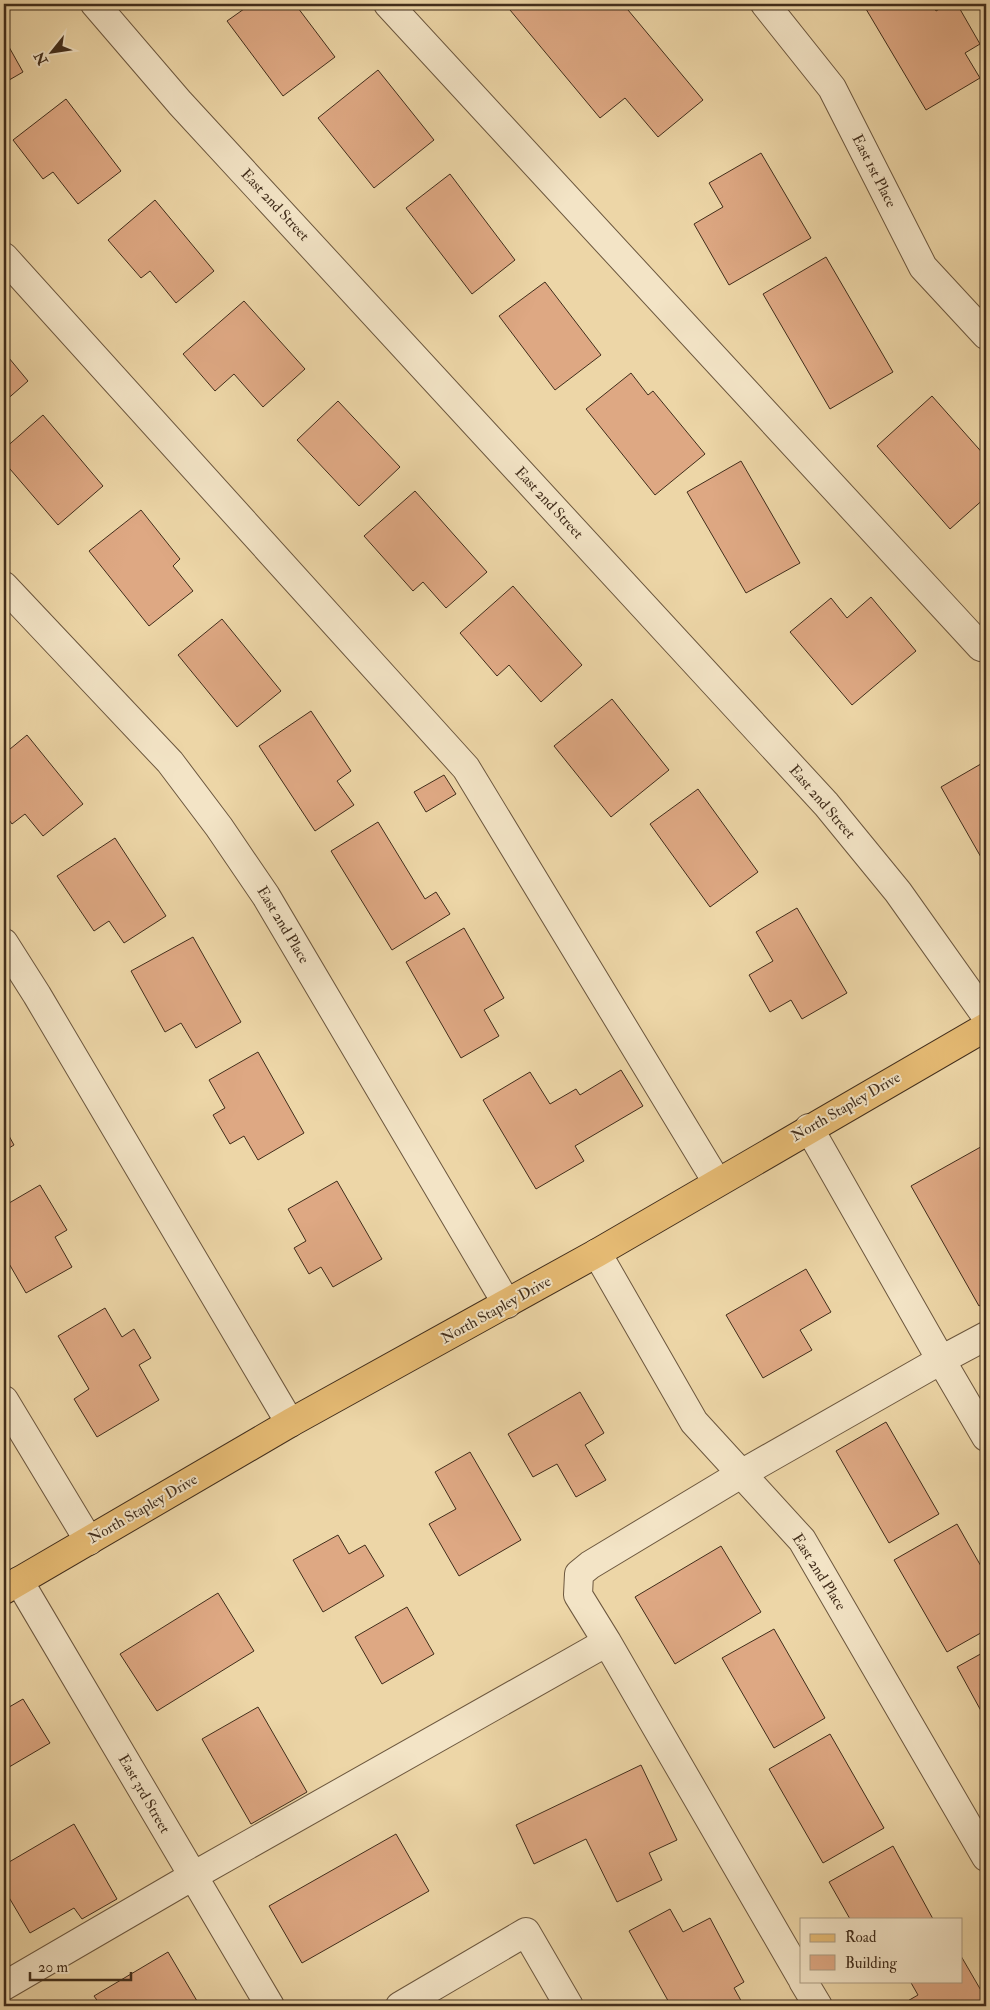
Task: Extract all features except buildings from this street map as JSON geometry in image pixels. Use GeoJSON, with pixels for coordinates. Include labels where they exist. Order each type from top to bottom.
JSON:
{"type":"FeatureCollection","features":[{"type":"Feature","properties":{"kind":"main road","name":"North Stapley Drive"},"geometry":{"type":"LineString","coordinates":[[12,1586],[290,1423],[597,1253],[809,1128],[986,1027]]}},
{"type":"Feature","properties":{"kind":"street","name":"East 2nd Street"},"geometry":{"type":"LineString","coordinates":[[95,4],[180,103],[826,804],[898,892],[986,1016]]}},
{"type":"Feature","properties":{"kind":"street"},"geometry":{"type":"LineString","coordinates":[[388,4],[974,640],[981,647],[986,648]]}},
{"type":"Feature","properties":{"kind":"street","name":"East 1st Place"},"geometry":{"type":"LineString","coordinates":[[765,4],[832,88],[923,267],[986,335]]}},
{"type":"Feature","properties":{"kind":"street"},"geometry":{"type":"LineString","coordinates":[[4,258],[466,768],[717,1182]]}},
{"type":"Feature","properties":{"kind":"street","name":"East 2nd Place"},"geometry":{"type":"LineString","coordinates":[[4,586],[170,762],[219,826],[266,896],[507,1304]]}},
{"type":"Feature","properties":{"kind":"street"},"geometry":{"type":"LineString","coordinates":[[4,943],[37,995],[290,1423]]}},
{"type":"Feature","properties":{"kind":"street"},"geometry":{"type":"LineString","coordinates":[[809,1128],[986,1438]]}},
{"type":"Feature","properties":{"kind":"street","name":"East 2nd Place"},"geometry":{"type":"LineString","coordinates":[[597,1253],[694,1422],[802,1540],[986,1857]]}},
{"type":"Feature","properties":{"kind":"street"},"geometry":{"type":"LineString","coordinates":[[800,1976],[578,1595],[579,1574],[590,1565],[741,1474],[986,1336]]}},
{"type":"Feature","properties":{"kind":"street"},"geometry":{"type":"LineString","coordinates":[[4,1400],[89,1541]]}},
{"type":"Feature","properties":{"kind":"street","name":"East 3rd Street"},"geometry":{"type":"LineString","coordinates":[[12,1586],[193,1876],[270,2006]]}},
{"type":"Feature","properties":{"kind":"street"},"geometry":{"type":"LineString","coordinates":[[4,1986],[193,1876],[607,1642]]}},
{"type":"Feature","properties":{"kind":"street"},"geometry":{"type":"LineString","coordinates":[[400,2006],[526,1932],[569,2006]]}},
{"type":"Feature","properties":{"kind":"street"},"geometry":{"type":"LineString","coordinates":[[804,1982],[818,2006]]}}]}
